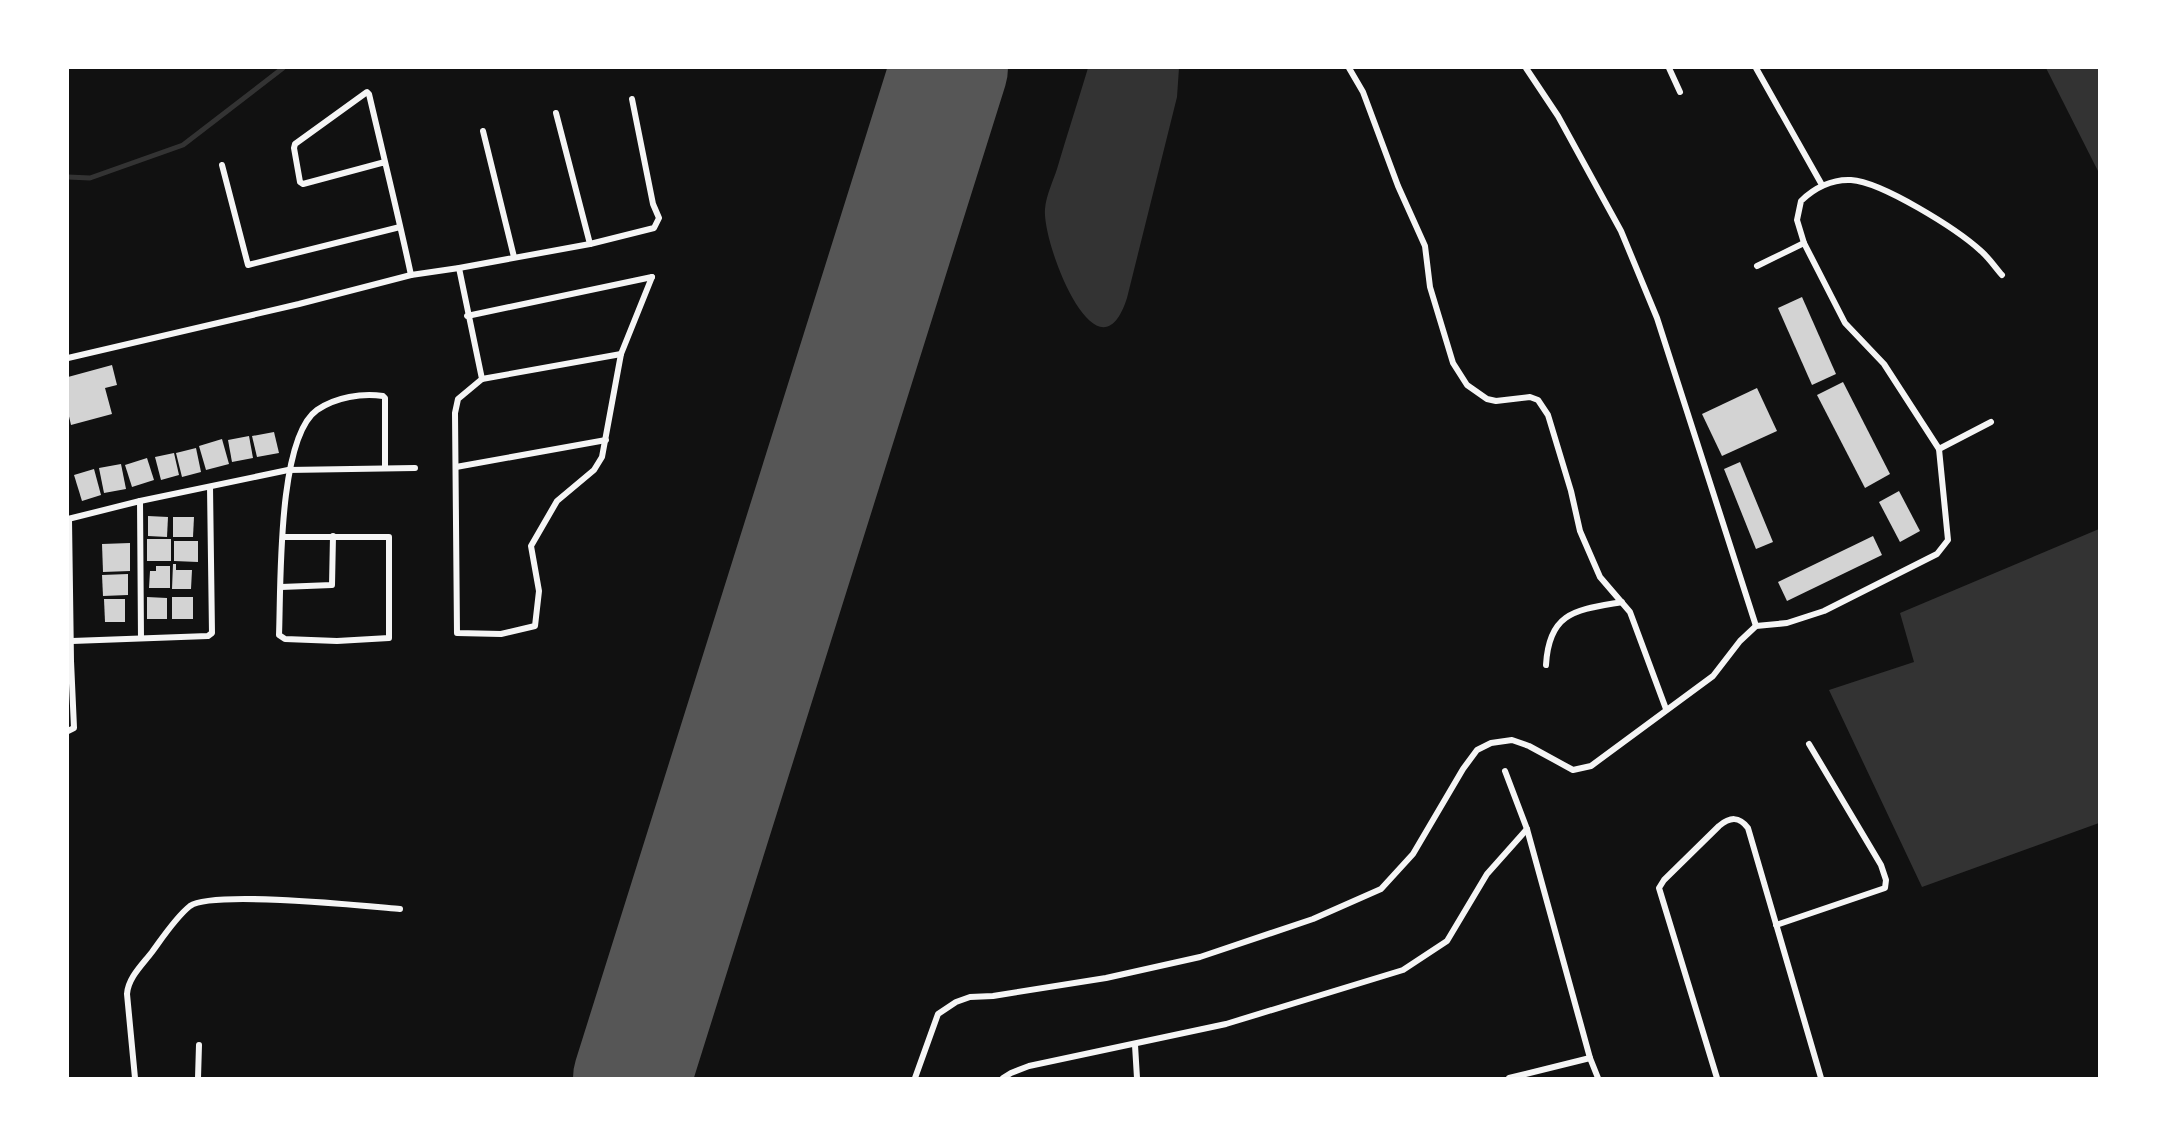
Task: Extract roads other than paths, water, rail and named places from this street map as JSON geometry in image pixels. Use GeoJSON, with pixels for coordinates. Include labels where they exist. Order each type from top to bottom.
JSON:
{"type":"FeatureCollection","features":[{"type":"Feature","properties":{"kind":"street"},"geometry":{"type":"LineString","coordinates":[[1349,68],[1368,103],[1386,156],[1425,246],[1430,287],[1453,363],[1467,386],[1487,399],[1496,401],[1530,397],[1538,400],[1543,406],[1571,491],[1580,531],[1600,577],[1630,612],[1666,709]]}},
{"type":"Feature","properties":{"kind":"street"},"geometry":{"type":"LineString","coordinates":[[1526,68],[1558,116],[1621,231],[1657,318],[1756,626]]}},
{"type":"Feature","properties":{"kind":"street"},"geometry":{"type":"LineString","coordinates":[[1669,68],[1680,92]]}},
{"type":"Feature","properties":{"kind":"street"},"geometry":{"type":"LineString","coordinates":[[1756,68],[1822,186]]}},
{"type":"Feature","properties":{"kind":"street"},"geometry":{"type":"LineString","coordinates":[[385,162],[303,184],[300,182],[294,148],[295,144],[367,92],[369,94],[385,162],[411,275]]}},
{"type":"Feature","properties":{"kind":"street"},"geometry":{"type":"LineString","coordinates":[[68,358],[299,304],[411,275],[590,244],[654,228],[658,223],[632,99]]}},
{"type":"Feature","properties":{"kind":"street"},"geometry":{"type":"LineString","coordinates":[[556,113],[590,244]]}},
{"type":"Feature","properties":{"kind":"street"},"geometry":{"type":"LineString","coordinates":[[483,131],[514,257]]}},
{"type":"Feature","properties":{"kind":"street"},"geometry":{"type":"LineString","coordinates":[[222,165],[248,265],[400,227]]}},
{"type":"Feature","properties":{"kind":"street"},"geometry":{"type":"LineString","coordinates":[[915,1078],[938,1014],[956,1002],[970,997],[993,996],[1151,970],[1200,957],[1313,919],[1381,889],[1413,854],[1463,769],[1477,750],[1491,743],[1512,740],[1529,746],[1574,770],[1584,769],[1604,758],[1666,709],[1713,676],[1740,641],[1756,626],[1787,623],[1824,611],[1937,554],[1948,540],[1939,449],[1884,364],[1845,323],[1804,243],[1797,220],[1801,201],[1822,186],[1837,181],[1851,180],[1871,184],[1950,227],[1982,251],[2002,275]]}},
{"type":"Feature","properties":{"kind":"street"},"geometry":{"type":"LineString","coordinates":[[1757,266],[1804,243]]}},
{"type":"Feature","properties":{"kind":"street"},"geometry":{"type":"LineString","coordinates":[[459,268],[467,316],[482,380]]}},
{"type":"Feature","properties":{"kind":"street"},"geometry":{"type":"LineString","coordinates":[[467,316],[652,277],[621,354],[600,463],[557,501],[531,546],[539,591],[536,626],[515,632],[457,633],[454,423],[458,399],[482,380],[621,354]]}},
{"type":"Feature","properties":{"kind":"street"},"geometry":{"type":"LineString","coordinates":[[282,537],[387,536],[390,539],[389,638],[337,640],[281,638],[279,635],[282,537],[288,470],[305,425],[316,410],[335,401],[359,394],[383,396],[386,398],[385,467]]}},
{"type":"Feature","properties":{"kind":"street"},"geometry":{"type":"LineString","coordinates":[[1939,449],[1991,422]]}},
{"type":"Feature","properties":{"kind":"street"},"geometry":{"type":"LineString","coordinates":[[456,467],[606,440]]}},
{"type":"Feature","properties":{"kind":"street"},"geometry":{"type":"LineString","coordinates":[[68,731],[74,728],[69,661],[72,641],[68,519],[140,501],[288,470],[415,468]]}},
{"type":"Feature","properties":{"kind":"street"},"geometry":{"type":"LineString","coordinates":[[72,641],[208,636],[212,633],[210,487]]}},
{"type":"Feature","properties":{"kind":"street"},"geometry":{"type":"LineString","coordinates":[[140,501],[141,638]]}},
{"type":"Feature","properties":{"kind":"street"},"geometry":{"type":"LineString","coordinates":[[281,587],[332,585],[333,536]]}},
{"type":"Feature","properties":{"kind":"street"},"geometry":{"type":"LineString","coordinates":[[1546,665],[1551,640],[1565,617],[1596,607],[1623,602]]}},
{"type":"Feature","properties":{"kind":"street"},"geometry":{"type":"LineString","coordinates":[[1776,925],[1885,888],[1886,880],[1881,865],[1809,744]]}},
{"type":"Feature","properties":{"kind":"street"},"geometry":{"type":"LineString","coordinates":[[1504,771],[1527,829],[1590,1058],[1598,1078]]}},
{"type":"Feature","properties":{"kind":"street"},"geometry":{"type":"LineString","coordinates":[[1717,1078],[1659,888],[1664,880],[1728,819],[1740,820],[1748,828],[1821,1078]]}},
{"type":"Feature","properties":{"kind":"street"},"geometry":{"type":"LineString","coordinates":[[1003,1078],[1029,1066],[1226,1024],[1403,970],[1447,941],[1487,874],[1527,829]]}},
{"type":"Feature","properties":{"kind":"street"},"geometry":{"type":"LineString","coordinates":[[135,1078],[128,985],[157,945],[191,906],[217,899],[250,899],[400,909]]}},
{"type":"Feature","properties":{"kind":"street"},"geometry":{"type":"LineString","coordinates":[[198,1078],[200,1045]]}},
{"type":"Feature","properties":{"kind":"street"},"geometry":{"type":"LineString","coordinates":[[1135,1045],[1137,1078]]}},
{"type":"Feature","properties":{"kind":"street"},"geometry":{"type":"LineString","coordinates":[[1509,1078],[1590,1058]]}},
{"type":"Feature","properties":{"kind":"waterway"},"geometry":{"type":"LineString","coordinates":[[68,177],[90,178],[183,145],[283,68]]}}]}
